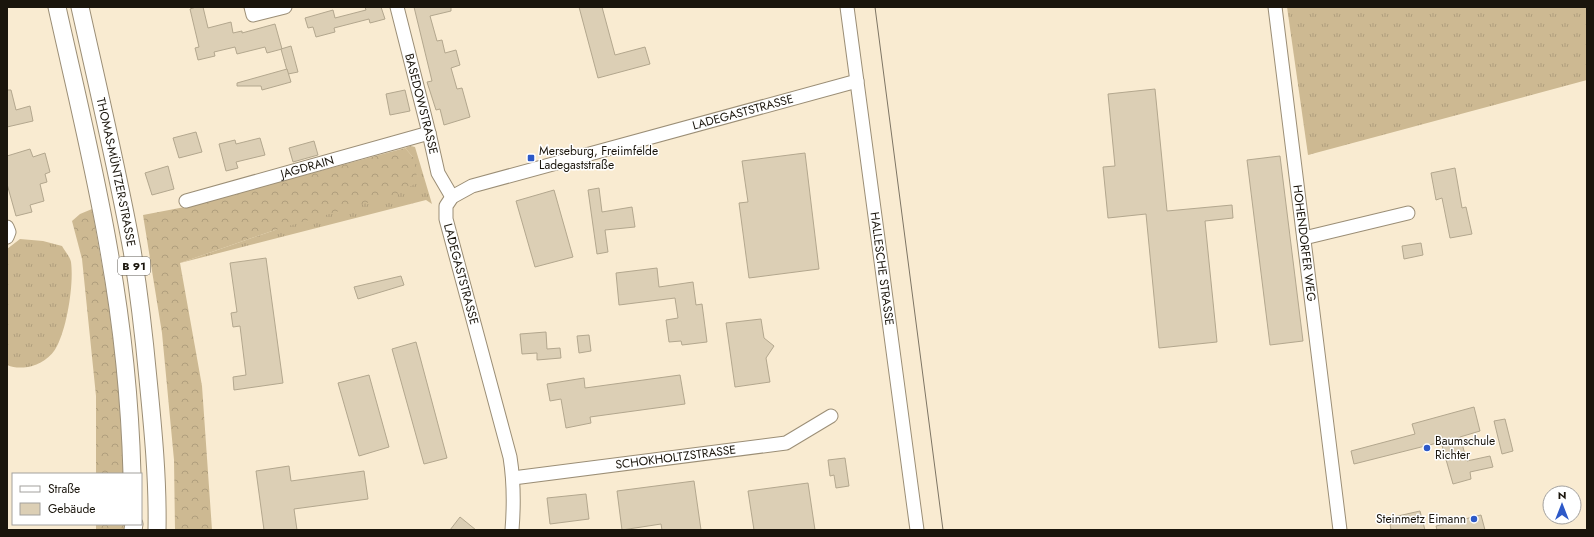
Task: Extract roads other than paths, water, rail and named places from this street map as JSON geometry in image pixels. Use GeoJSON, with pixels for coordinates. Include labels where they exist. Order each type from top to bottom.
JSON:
{"type":"FeatureCollection","features":[{"type":"Feature","properties":{"kind":"main road","name":"THOMAS-MÜNTZER-STRASSE"},"geometry":{"type":"LineString","coordinates":[[57,7],[109,250],[116,292],[126,382],[132,473]]}},
{"type":"Feature","properties":{"kind":"main road","name":"THOMAS-MÜNTZER-STRASSE"},"geometry":{"type":"LineString","coordinates":[[80,7],[132,250],[152,414],[157,530]]}},
{"type":"Feature","properties":{"kind":"street"},"geometry":{"type":"LineString","coordinates":[[251,7],[254,15],[285,7]]}},
{"type":"Feature","properties":{"kind":"street","name":"BASEDOWSTRASSE"},"geometry":{"type":"LineString","coordinates":[[397,7],[438,173],[452,197]]}},
{"type":"Feature","properties":{"kind":"street","name":"HALLESCHE STRASSE"},"geometry":{"type":"LineString","coordinates":[[847,7],[917,530]]}},
{"type":"Feature","properties":{"kind":"street","name":"HOHENDORFER WEG"},"geometry":{"type":"LineString","coordinates":[[1275,7],[1304,238],[1337,475],[1340,530]]}},
{"type":"Feature","properties":{"kind":"street","name":"LADEGASTSTRASSE"},"geometry":{"type":"LineString","coordinates":[[512,530],[514,478],[510,457],[446,219],[446,206],[452,197],[472,186],[857,81]]}},
{"type":"Feature","properties":{"kind":"street","name":"JAGDRAIN"},"geometry":{"type":"LineString","coordinates":[[186,202],[429,133]]}},
{"type":"Feature","properties":{"kind":"street"},"geometry":{"type":"LineString","coordinates":[[1304,238],[1408,213]]}},
{"type":"Feature","properties":{"kind":"street","name":"SCHOKHOLTZSTRASSE"},"geometry":{"type":"LineString","coordinates":[[514,478],[786,443],[831,416]]}},
{"type":"Feature","properties":{"kind":"tram line"},"geometry":{"type":"LineString","coordinates":[[875,7],[943,530]]}},
{"type":"Feature","properties":{"kind":"place","name":"Merseburg, Freiimfelde Ladegaststraße"},"geometry":{"type":"Point","coordinates":[531,158]}},
{"type":"Feature","properties":{"kind":"place","name":"Baumschule Richter"},"geometry":{"type":"Point","coordinates":[1427,448]}},
{"type":"Feature","properties":{"kind":"place","name":"Steinmetz Eimann"},"geometry":{"type":"Point","coordinates":[1474,519]}}]}
